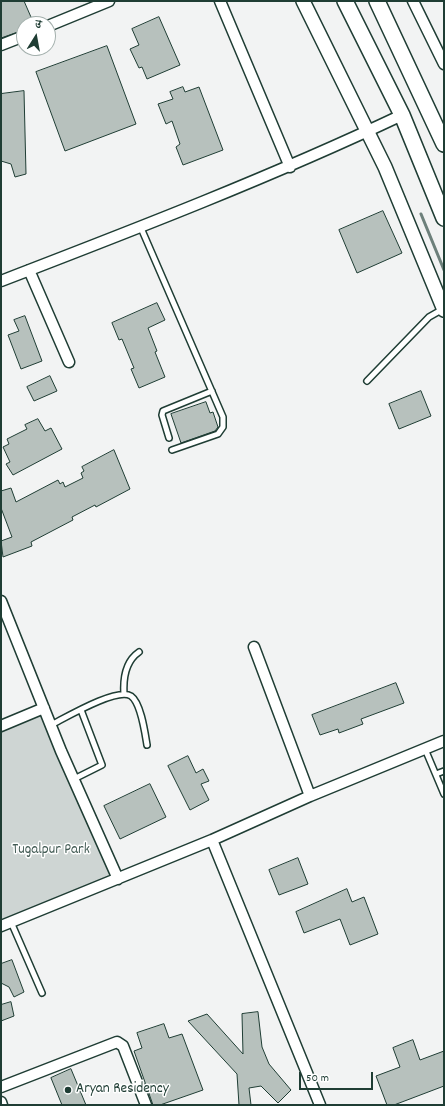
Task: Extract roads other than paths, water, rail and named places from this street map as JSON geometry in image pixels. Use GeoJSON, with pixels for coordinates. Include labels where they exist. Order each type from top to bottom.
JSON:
{"type":"FeatureCollection","features":[{"type":"Feature","properties":{"kind":"main road"},"geometry":{"type":"LineString","coordinates":[[345,1],[402,115],[444,218]]}},
{"type":"Feature","properties":{"kind":"main road"},"geometry":{"type":"LineString","coordinates":[[377,1],[444,144]]}},
{"type":"Feature","properties":{"kind":"main road"},"geometry":{"type":"LineString","coordinates":[[426,104],[444,120]]}},
{"type":"Feature","properties":{"kind":"street"},"geometry":{"type":"LineString","coordinates":[[56,23],[109,1]]}},
{"type":"Feature","properties":{"kind":"street"},"geometry":{"type":"LineString","coordinates":[[220,1],[290,167]]}},
{"type":"Feature","properties":{"kind":"street"},"geometry":{"type":"LineString","coordinates":[[303,1],[368,131],[444,310]]}},
{"type":"Feature","properties":{"kind":"street"},"geometry":{"type":"LineString","coordinates":[[413,1],[444,64]]}},
{"type":"Feature","properties":{"kind":"street"},"geometry":{"type":"LineString","coordinates":[[1,45],[16,39]]}},
{"type":"Feature","properties":{"kind":"street"},"geometry":{"type":"LineString","coordinates":[[1,281],[142,228],[290,167],[402,115]]}},
{"type":"Feature","properties":{"kind":"street"},"geometry":{"type":"LineString","coordinates":[[29,270],[69,362]]}},
{"type":"Feature","properties":{"kind":"street"},"geometry":{"type":"LineString","coordinates":[[1,601],[51,725],[118,879]]}},
{"type":"Feature","properties":{"kind":"street"},"geometry":{"type":"LineString","coordinates":[[254,646],[310,796]]}},
{"type":"Feature","properties":{"kind":"street"},"geometry":{"type":"LineString","coordinates":[[1,726],[44,708]]}},
{"type":"Feature","properties":{"kind":"street"},"geometry":{"type":"LineString","coordinates":[[6,924],[212,840],[310,796],[444,741]]}},
{"type":"Feature","properties":{"kind":"street"},"geometry":{"type":"LineString","coordinates":[[212,840],[320,1105]]}},
{"type":"Feature","properties":{"kind":"street"},"geometry":{"type":"LineString","coordinates":[[1,1087],[117,1042],[123,1046],[146,1105]]}},
{"type":"Feature","properties":{"kind":"lane"},"geometry":{"type":"LineString","coordinates":[[142,228],[223,416],[223,427],[218,434],[172,450]]}},
{"type":"Feature","properties":{"kind":"lane"},"geometry":{"type":"LineString","coordinates":[[367,381],[429,317],[444,310]]}},
{"type":"Feature","properties":{"kind":"lane"},"geometry":{"type":"LineString","coordinates":[[169,438],[162,415],[163,411],[212,391]]}},
{"type":"Feature","properties":{"kind":"lane"},"geometry":{"type":"LineString","coordinates":[[124,694],[123,682],[129,662],[139,652]]}},
{"type":"Feature","properties":{"kind":"lane"},"geometry":{"type":"LineString","coordinates":[[51,725],[113,695],[124,694],[130,696],[136,701],[146,732],[148,745]]}},
{"type":"Feature","properties":{"kind":"lane"},"geometry":{"type":"LineString","coordinates":[[74,779],[102,765],[81,710]]}},
{"type":"Feature","properties":{"kind":"lane"},"geometry":{"type":"LineString","coordinates":[[425,749],[444,794]]}},
{"type":"Feature","properties":{"kind":"lane"},"geometry":{"type":"LineString","coordinates":[[436,774],[444,771]]}},
{"type":"Feature","properties":{"kind":"lane"},"geometry":{"type":"LineString","coordinates":[[6,924],[42,993]]}},
{"type":"Feature","properties":{"kind":"waterway"},"geometry":{"type":"LineString","coordinates":[[421,214],[444,270]]}},
{"type":"Feature","properties":{"kind":"place","name":"Aryan Residency"},"geometry":{"type":"Point","coordinates":[68,1090]}},
{"type":"Feature","properties":{"kind":"park label","name":"Tugalpur Park"},"geometry":{"type":"Point","coordinates":[51,851]}}]}
